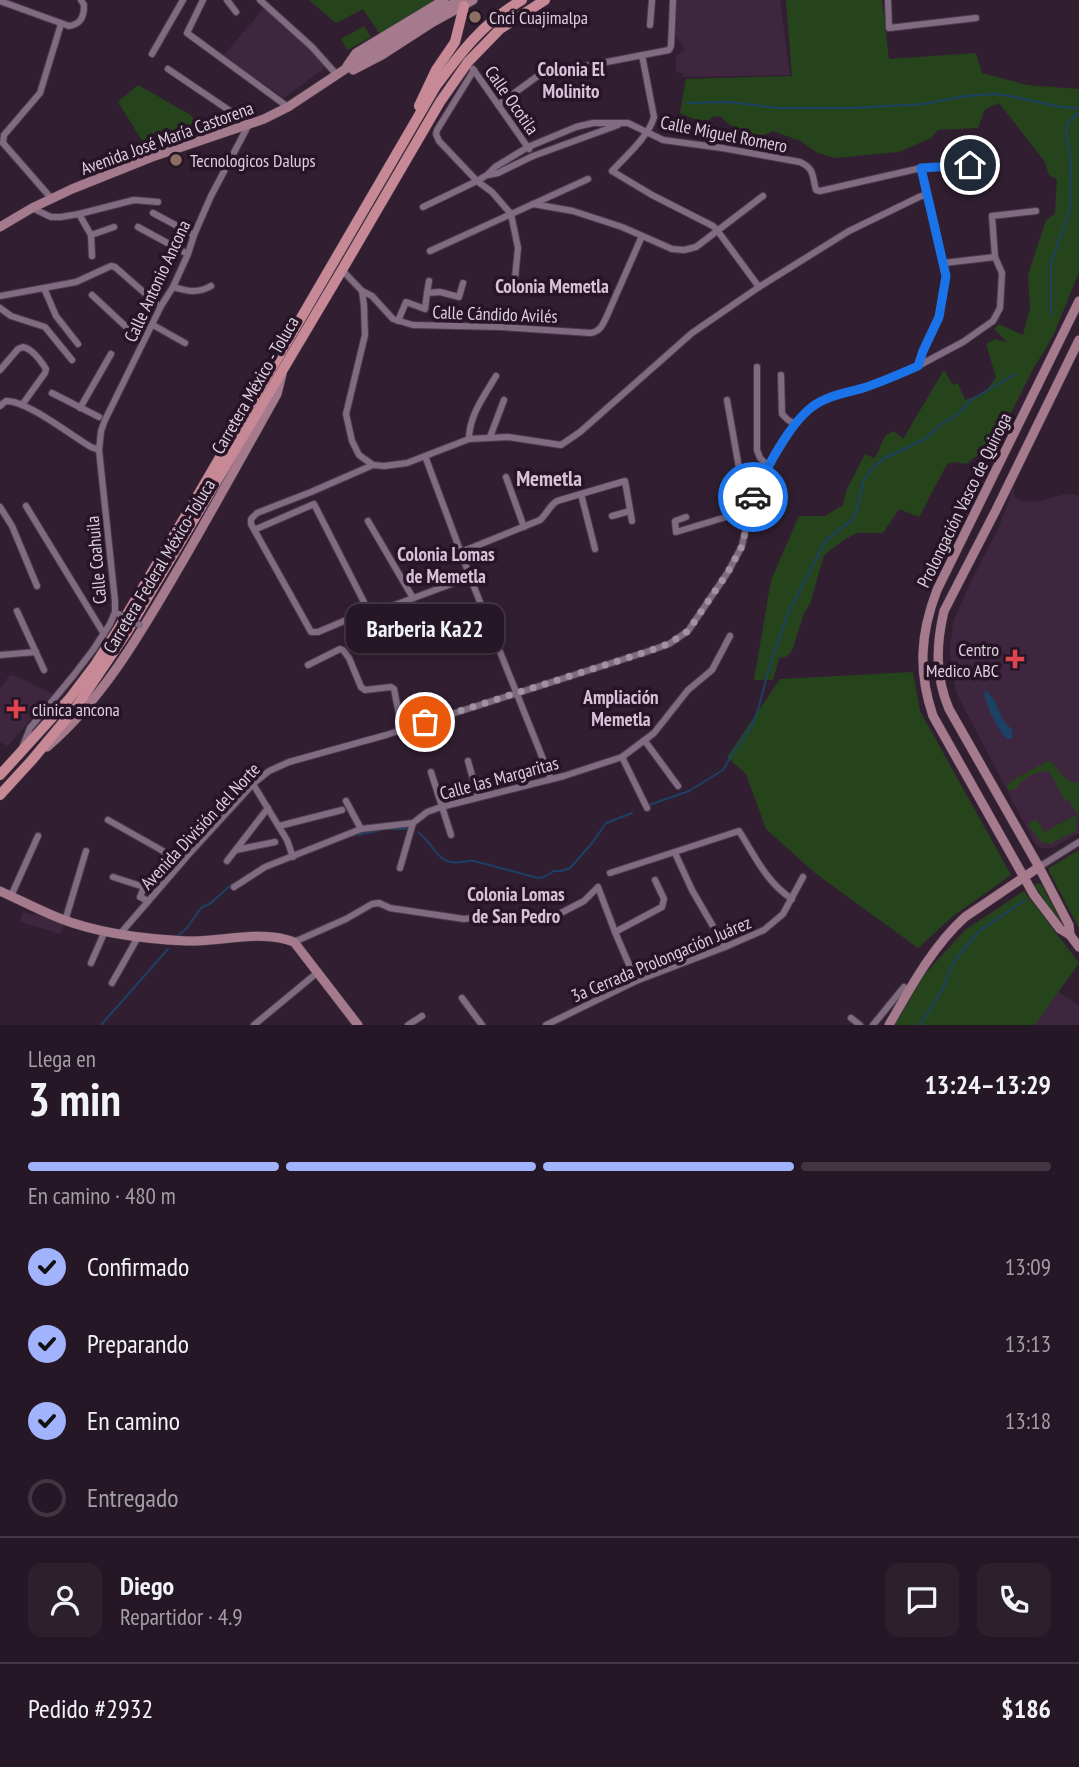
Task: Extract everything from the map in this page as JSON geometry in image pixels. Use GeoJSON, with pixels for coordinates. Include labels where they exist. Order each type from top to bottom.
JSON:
{"type":"FeatureCollection","features":[{"type":"Feature","properties":{"kind":"main road","name":"Carretera México - Toluca"},"geometry":{"type":"LineString","coordinates":[[0,775],[70,698],[117,631],[436,86],[461,52],[494,18],[522,0]]}},
{"type":"Feature","properties":{"kind":"main road","name":"Carretera México - Toluca"},"geometry":{"type":"LineString","coordinates":[[0,795],[77,706],[113,654],[440,102],[499,29],[545,0]]}},
{"type":"Feature","properties":{"kind":"main road"},"geometry":{"type":"LineString","coordinates":[[404,141],[436,70],[455,42],[465,2]]}},
{"type":"Feature","properties":{"kind":"street"},"geometry":{"type":"LineString","coordinates":[[0,1],[69,26],[77,25],[82,20],[84,5],[80,0]]}},
{"type":"Feature","properties":{"kind":"street"},"geometry":{"type":"LineString","coordinates":[[152,54],[183,0]]}},
{"type":"Feature","properties":{"kind":"street"},"geometry":{"type":"LineString","coordinates":[[202,0],[187,33],[288,107]]}},
{"type":"Feature","properties":{"kind":"street"},"geometry":{"type":"LineString","coordinates":[[227,0],[236,12]]}},
{"type":"Feature","properties":{"kind":"street"},"geometry":{"type":"LineString","coordinates":[[260,0],[339,74]]}},
{"type":"Feature","properties":{"kind":"street","name":"Avenida José María Castorena"},"geometry":{"type":"LineString","coordinates":[[339,74],[356,53],[444,0]]}},
{"type":"Feature","properties":{"kind":"street"},"geometry":{"type":"LineString","coordinates":[[650,25],[652,0]]}},
{"type":"Feature","properties":{"kind":"street"},"geometry":{"type":"LineString","coordinates":[[498,105],[540,75],[669,50],[673,0]]}},
{"type":"Feature","properties":{"kind":"street"},"geometry":{"type":"LineString","coordinates":[[888,0],[889,28],[976,18]]}},
{"type":"Feature","properties":{"kind":"street","name":"Avenida José María Castorena"},"geometry":{"type":"LineString","coordinates":[[339,74],[373,60],[465,2]]}},
{"type":"Feature","properties":{"kind":"street","name":"Avenida José María Castorena"},"geometry":{"type":"LineString","coordinates":[[0,227],[51,198],[152,157],[248,126],[288,107],[362,58],[465,2]]}},
{"type":"Feature","properties":{"kind":"street"},"geometry":{"type":"LineString","coordinates":[[51,198],[3,143],[3,139],[40,93],[61,24]]}},
{"type":"Feature","properties":{"kind":"street"},"geometry":{"type":"LineString","coordinates":[[642,55],[654,117],[647,132],[612,171],[717,230],[759,287]]}},
{"type":"Feature","properties":{"kind":"street"},"geometry":{"type":"LineString","coordinates":[[471,66],[436,134],[439,141],[511,214],[518,248],[513,288]]}},
{"type":"Feature","properties":{"kind":"street","name":"Calle Ocotila"},"geometry":{"type":"LineString","coordinates":[[471,66],[533,156]]}},
{"type":"Feature","properties":{"kind":"street"},"geometry":{"type":"LineString","coordinates":[[168,69],[239,117],[248,126]]}},
{"type":"Feature","properties":{"kind":"street"},"geometry":{"type":"LineString","coordinates":[[423,207],[477,181],[528,147],[576,127],[593,123],[623,123]]}},
{"type":"Feature","properties":{"kind":"street"},"geometry":{"type":"LineString","coordinates":[[487,175],[623,123]]}},
{"type":"Feature","properties":{"kind":"street","name":"Calle Miguel Romero"},"geometry":{"type":"LineString","coordinates":[[623,123],[633,124],[663,141],[800,162],[808,166],[813,174],[816,190],[820,191],[921,168]]}},
{"type":"Feature","properties":{"kind":"street","name":"Calle Antonio Ancona"},"geometry":{"type":"LineString","coordinates":[[99,450],[105,420],[173,287],[211,196],[248,126]]}},
{"type":"Feature","properties":{"kind":"street"},"geometry":{"type":"LineString","coordinates":[[918,366],[939,317],[945,285],[944,263],[921,168],[970,165]]}},
{"type":"Feature","properties":{"kind":"street"},"geometry":{"type":"LineString","coordinates":[[430,251],[588,179]]}},
{"type":"Feature","properties":{"kind":"street"},"geometry":{"type":"LineString","coordinates":[[254,530],[314,504],[366,606],[363,612],[318,632],[311,632],[254,530],[251,519],[257,513],[373,465],[393,466],[468,439],[520,438],[561,445],[580,432],[692,333],[759,287],[849,231],[927,194]]}},
{"type":"Feature","properties":{"kind":"street"},"geometry":{"type":"LineString","coordinates":[[533,204],[573,211],[672,249],[684,250],[696,247],[763,196]]}},
{"type":"Feature","properties":{"kind":"street"},"geometry":{"type":"LineString","coordinates":[[32,208],[61,217],[134,200],[158,202]]}},
{"type":"Feature","properties":{"kind":"street","name":"Avenida División del Norte"},"geometry":{"type":"LineString","coordinates":[[120,934],[253,784],[269,771],[289,762],[402,730],[668,644],[688,631],[728,572],[742,546],[752,500],[768,466],[795,424],[812,406],[918,366],[963,342],[993,321],[1000,308],[1002,273],[995,257],[992,216],[1036,211]]}},
{"type":"Feature","properties":{"kind":"street"},"geometry":{"type":"LineString","coordinates":[[153,213],[194,235]]}},
{"type":"Feature","properties":{"kind":"street"},"geometry":{"type":"LineString","coordinates":[[79,214],[91,235],[92,256]]}},
{"type":"Feature","properties":{"kind":"street"},"geometry":{"type":"LineString","coordinates":[[91,235],[114,227]]}},
{"type":"Feature","properties":{"kind":"street"},"geometry":{"type":"LineString","coordinates":[[138,227],[184,252]]}},
{"type":"Feature","properties":{"kind":"street"},"geometry":{"type":"LineString","coordinates":[[597,315],[606,318],[642,236]]}},
{"type":"Feature","properties":{"kind":"street"},"geometry":{"type":"LineString","coordinates":[[944,263],[995,257]]}},
{"type":"Feature","properties":{"kind":"street"},"geometry":{"type":"LineString","coordinates":[[0,296],[76,282],[111,266],[156,303]]}},
{"type":"Feature","properties":{"kind":"street"},"geometry":{"type":"LineString","coordinates":[[342,270],[398,321]]}},
{"type":"Feature","properties":{"kind":"street"},"geometry":{"type":"LineString","coordinates":[[427,293],[429,281]]}},
{"type":"Feature","properties":{"kind":"street","name":"Calle Cándido Avilés"},"geometry":{"type":"LineString","coordinates":[[463,283],[459,297],[440,292],[427,293],[425,309],[406,302],[398,321],[413,325],[591,332],[601,328],[606,318]]}},
{"type":"Feature","properties":{"kind":"street"},"geometry":{"type":"LineString","coordinates":[[173,287],[196,292],[211,286]]}},
{"type":"Feature","properties":{"kind":"street"},"geometry":{"type":"LineString","coordinates":[[44,288],[52,308],[78,344]]}},
{"type":"Feature","properties":{"kind":"street"},"geometry":{"type":"LineString","coordinates":[[362,291],[365,335],[346,414],[352,441],[359,455],[373,465]]}},
{"type":"Feature","properties":{"kind":"street"},"geometry":{"type":"LineString","coordinates":[[92,295],[137,337]]}},
{"type":"Feature","properties":{"kind":"street","name":"Prolongación Vasco de Quiroga"},"geometry":{"type":"LineString","coordinates":[[1079,301],[937,590],[926,625],[923,649],[923,674],[933,716],[1034,895],[1060,929],[1079,947]]}},
{"type":"Feature","properties":{"kind":"street"},"geometry":{"type":"LineString","coordinates":[[0,308],[11,316],[45,327],[72,360]]}},
{"type":"Feature","properties":{"kind":"street"},"geometry":{"type":"LineString","coordinates":[[153,325],[185,343]]}},
{"type":"Feature","properties":{"kind":"street","name":"Prolongación Vasco de Quiroga"},"geometry":{"type":"LineString","coordinates":[[1070,936],[1069,925],[1039,867],[949,709],[938,672],[937,649],[944,611],[1079,340]]}},
{"type":"Feature","properties":{"kind":"street"},"geometry":{"type":"LineString","coordinates":[[0,370],[18,349],[23,347],[43,364],[45,373],[22,405]]}},
{"type":"Feature","properties":{"kind":"street"},"geometry":{"type":"LineString","coordinates":[[80,408],[111,354]]}},
{"type":"Feature","properties":{"kind":"street"},"geometry":{"type":"LineString","coordinates":[[1050,359],[1066,367]]}},
{"type":"Feature","properties":{"kind":"street"},"geometry":{"type":"LineString","coordinates":[[757,367],[757,450],[768,466]]}},
{"type":"Feature","properties":{"kind":"street","name":"Carretera Federal México-Toluca"},"geometry":{"type":"LineString","coordinates":[[33,760],[61,736],[114,672],[277,394],[283,369]]}},
{"type":"Feature","properties":{"kind":"street"},"geometry":{"type":"LineString","coordinates":[[781,375],[782,414],[795,424]]}},
{"type":"Feature","properties":{"kind":"street"},"geometry":{"type":"LineString","coordinates":[[468,439],[478,406],[496,376]]}},
{"type":"Feature","properties":{"kind":"street"},"geometry":{"type":"LineString","coordinates":[[52,393],[99,417]]}},
{"type":"Feature","properties":{"kind":"street"},"geometry":{"type":"LineString","coordinates":[[0,406],[10,400],[22,405],[99,450]]}},
{"type":"Feature","properties":{"kind":"street"},"geometry":{"type":"LineString","coordinates":[[491,437],[504,400]]}},
{"type":"Feature","properties":{"kind":"street"},"geometry":{"type":"LineString","coordinates":[[727,400],[739,468],[742,513]]}},
{"type":"Feature","properties":{"kind":"street","name":"Calle Coahuila"},"geometry":{"type":"LineString","coordinates":[[20,752],[30,728],[73,676],[117,613],[99,450]]}},
{"type":"Feature","properties":{"kind":"street"},"geometry":{"type":"LineString","coordinates":[[425,456],[551,779]]}},
{"type":"Feature","properties":{"kind":"street"},"geometry":{"type":"LineString","coordinates":[[506,477],[524,527]]}},
{"type":"Feature","properties":{"kind":"street"},"geometry":{"type":"LineString","coordinates":[[461,552],[540,520],[551,504],[557,501],[625,481],[632,521]]}},
{"type":"Feature","properties":{"kind":"street"},"geometry":{"type":"LineString","coordinates":[[581,494],[595,549]]}},
{"type":"Feature","properties":{"kind":"street"},"geometry":{"type":"LineString","coordinates":[[26,506],[104,634]]}},
{"type":"Feature","properties":{"kind":"street"},"geometry":{"type":"LineString","coordinates":[[0,507],[12,526],[37,586]]}},
{"type":"Feature","properties":{"kind":"street"},"geometry":{"type":"LineString","coordinates":[[612,516],[630,511]]}},
{"type":"Feature","properties":{"kind":"street"},"geometry":{"type":"LineString","coordinates":[[686,517],[675,521],[676,532],[750,511]]}},
{"type":"Feature","properties":{"kind":"street"},"geometry":{"type":"LineString","coordinates":[[368,521],[413,598]]}},
{"type":"Feature","properties":{"kind":"street"},"geometry":{"type":"LineString","coordinates":[[384,609],[470,577]]}},
{"type":"Feature","properties":{"kind":"street"},"geometry":{"type":"LineString","coordinates":[[17,611],[44,670]]}},
{"type":"Feature","properties":{"kind":"street"},"geometry":{"type":"LineString","coordinates":[[117,613],[142,626]]}},
{"type":"Feature","properties":{"kind":"street","name":"Calle las Margaritas"},"geometry":{"type":"LineString","coordinates":[[234,887],[265,867],[361,830],[413,824],[427,812],[441,807],[551,779],[622,757],[654,733],[688,690],[712,670],[730,636]]}},
{"type":"Feature","properties":{"kind":"street"},"geometry":{"type":"LineString","coordinates":[[308,665],[340,649],[344,650],[361,687],[365,690],[391,687],[394,689],[402,730]]}},
{"type":"Feature","properties":{"kind":"street"},"geometry":{"type":"LineString","coordinates":[[0,655],[36,652]]}},
{"type":"Feature","properties":{"kind":"street"},"geometry":{"type":"LineString","coordinates":[[645,741],[678,786]]}},
{"type":"Feature","properties":{"kind":"street"},"geometry":{"type":"LineString","coordinates":[[622,757],[647,808]]}},
{"type":"Feature","properties":{"kind":"street"},"geometry":{"type":"LineString","coordinates":[[468,761],[478,797]]}},
{"type":"Feature","properties":{"kind":"street"},"geometry":{"type":"LineString","coordinates":[[430,772],[451,835]]}},
{"type":"Feature","properties":{"kind":"street"},"geometry":{"type":"LineString","coordinates":[[253,784],[287,840],[293,857]]}},
{"type":"Feature","properties":{"kind":"street"},"geometry":{"type":"LineString","coordinates":[[346,801],[361,830]]}},
{"type":"Feature","properties":{"kind":"street"},"geometry":{"type":"LineString","coordinates":[[227,861],[268,808]]}},
{"type":"Feature","properties":{"kind":"street"},"geometry":{"type":"LineString","coordinates":[[279,826],[342,810]]}},
{"type":"Feature","properties":{"kind":"street"},"geometry":{"type":"LineString","coordinates":[[108,820],[163,851],[180,864]]}},
{"type":"Feature","properties":{"kind":"street"},"geometry":{"type":"LineString","coordinates":[[400,868],[413,824]]}},
{"type":"Feature","properties":{"kind":"street"},"geometry":{"type":"LineString","coordinates":[[610,873],[739,831],[762,871],[779,891],[792,899]]}},
{"type":"Feature","properties":{"kind":"street"},"geometry":{"type":"LineString","coordinates":[[11,896],[38,836]]}},
{"type":"Feature","properties":{"kind":"street"},"geometry":{"type":"LineString","coordinates":[[236,850],[275,842]]}},
{"type":"Feature","properties":{"kind":"street"},"geometry":{"type":"LineString","coordinates":[[889,1025],[942,941],[965,917],[1079,842]]}},
{"type":"Feature","properties":{"kind":"street"},"geometry":{"type":"LineString","coordinates":[[66,918],[86,851]]}},
{"type":"Feature","properties":{"kind":"street"},"geometry":{"type":"LineString","coordinates":[[675,853],[692,890],[725,947]]}},
{"type":"Feature","properties":{"kind":"street"},"geometry":{"type":"LineString","coordinates":[[113,877],[144,887],[140,897],[148,901]]}},
{"type":"Feature","properties":{"kind":"street","name":"3a Cerrada Prolongación Juárez"},"geometry":{"type":"LineString","coordinates":[[546,1025],[636,981],[764,930],[783,914],[803,877]]}},
{"type":"Feature","properties":{"kind":"street"},"geometry":{"type":"LineString","coordinates":[[615,932],[662,907],[664,899],[655,880]]}},
{"type":"Feature","properties":{"kind":"street"},"geometry":{"type":"LineString","coordinates":[[294,942],[372,904],[379,903],[390,908],[464,919],[497,915],[559,914],[584,901],[598,887],[636,981]]}},
{"type":"Feature","properties":{"kind":"street"},"geometry":{"type":"LineString","coordinates":[[0,891],[66,918],[120,934],[189,941],[268,936],[286,939],[294,942],[358,1025]]}},
{"type":"Feature","properties":{"kind":"street"},"geometry":{"type":"LineString","coordinates":[[91,963],[105,931]]}},
{"type":"Feature","properties":{"kind":"street"},"geometry":{"type":"LineString","coordinates":[[113,983],[138,937]]}},
{"type":"Feature","properties":{"kind":"street"},"geometry":{"type":"LineString","coordinates":[[254,1025],[318,972]]}},
{"type":"Feature","properties":{"kind":"street"},"geometry":{"type":"LineString","coordinates":[[873,1025],[904,987]]}},
{"type":"Feature","properties":{"kind":"street"},"geometry":{"type":"LineString","coordinates":[[462,998],[481,1025]]}},
{"type":"Feature","properties":{"kind":"street"},"geometry":{"type":"LineString","coordinates":[[408,1025],[422,1016]]}},
{"type":"Feature","properties":{"kind":"street"},"geometry":{"type":"LineString","coordinates":[[851,1018],[860,1025]]}},
{"type":"Feature","properties":{"kind":"shaded area"},"geometry":{"type":"Polygon","coordinates":[[[677,0],[780,0],[790,75],[683,77],[683,74],[676,71],[676,56],[685,49],[675,35],[677,0]]]}},
{"type":"Feature","properties":{"kind":"shaded area"},"geometry":{"type":"Polygon","coordinates":[[[264,8],[306,43],[326,67],[284,98],[224,55],[264,8]]]}},
{"type":"Feature","properties":{"kind":"shaded area","name":"Centro Medico ABC"},"geometry":{"type":"Polygon","coordinates":[[[1014,486],[1014,497],[1022,501],[1036,502],[1073,494],[1079,496],[1079,833],[1052,848],[1040,848],[1034,842],[957,694],[951,669],[953,622],[999,527],[1014,486]]]}},
{"type":"Feature","properties":{"kind":"shaded area","name":"clinica ancona"},"geometry":{"type":"Polygon","coordinates":[[[13,675],[53,694],[38,711],[32,708],[28,714],[33,717],[8,746],[0,742],[0,689],[9,676],[13,675]]]}},
{"type":"Feature","properties":{"kind":"shaded area"},"geometry":{"type":"Polygon","coordinates":[[[23,912],[65,921],[61,934],[20,922],[23,912]]]}},
{"type":"Feature","properties":{"kind":"shaded area"},"geometry":{"type":"Polygon","coordinates":[[[1058,992],[1079,1006],[1079,1025],[1035,1025],[1058,992]]]}},
{"type":"Feature","properties":{"kind":"green space"},"geometry":{"type":"Polygon","coordinates":[[[309,0],[440,0],[381,36],[363,9],[336,23],[309,0]]]}},
{"type":"Feature","properties":{"kind":"green space"},"geometry":{"type":"Polygon","coordinates":[[[786,0],[882,0],[889,59],[976,53],[982,73],[1027,85],[1079,89],[1079,272],[1054,334],[997,441],[966,464],[947,464],[919,517],[899,509],[883,533],[857,533],[824,555],[810,604],[804,613],[792,651],[786,657],[779,658],[773,680],[754,680],[771,580],[799,516],[825,516],[843,505],[846,491],[865,454],[874,458],[885,436],[894,431],[903,439],[944,370],[953,385],[958,383],[965,400],[985,393],[996,377],[986,344],[995,339],[1007,342],[994,329],[999,324],[1023,335],[1030,308],[1028,275],[1046,220],[1055,214],[1057,179],[1049,175],[1045,162],[999,103],[985,109],[978,128],[938,130],[931,138],[899,152],[835,158],[818,153],[800,141],[773,131],[759,137],[730,125],[721,117],[696,120],[680,113],[686,79],[792,76],[786,0]]]}},
{"type":"Feature","properties":{"kind":"green space"},"geometry":{"type":"Polygon","coordinates":[[[364,26],[371,37],[347,50],[341,39],[364,26]]]}},
{"type":"Feature","properties":{"kind":"green space"},"geometry":{"type":"Polygon","coordinates":[[[138,85],[189,114],[209,131],[150,153],[118,102],[138,85]]]}},
{"type":"Feature","properties":{"kind":"green space"},"geometry":{"type":"Polygon","coordinates":[[[913,672],[920,711],[1011,875],[953,916],[918,948],[815,873],[766,829],[746,774],[727,757],[780,679],[913,672]]]}},
{"type":"Feature","properties":{"kind":"green space"},"geometry":{"type":"Polygon","coordinates":[[[1048,761],[1066,778],[1079,783],[1079,813],[1077,814],[1069,800],[1065,801],[1049,771],[1030,776],[1016,789],[1007,788],[1013,780],[1048,761]]]}},
{"type":"Feature","properties":{"kind":"green space"},"geometry":{"type":"Polygon","coordinates":[[[1074,816],[1077,818],[1076,831],[1050,844],[1040,841],[1028,824],[1036,819],[1045,832],[1074,816]]]}},
{"type":"Feature","properties":{"kind":"green space"},"geometry":{"type":"Polygon","coordinates":[[[1079,850],[1079,928],[1049,868],[1079,850]]]}},
{"type":"Feature","properties":{"kind":"green space"},"geometry":{"type":"Polygon","coordinates":[[[1036,883],[1041,884],[1065,929],[1035,886],[1036,883]]]}},
{"type":"Feature","properties":{"kind":"green space"},"geometry":{"type":"Polygon","coordinates":[[[1024,891],[1079,963],[1035,1025],[895,1025],[924,975],[965,930],[1024,891]]]}},
{"type":"Feature","properties":{"kind":"water"},"geometry":{"type":"Polygon","coordinates":[[[986,690],[995,701],[1003,720],[1013,731],[1012,739],[1007,739],[996,724],[984,694],[986,690]]]}},
{"type":"Feature","properties":{"kind":"waterway"},"geometry":{"type":"LineString","coordinates":[[687,103],[728,102],[778,108],[852,108],[924,104],[995,94],[1060,107],[1079,108]]}},
{"type":"Feature","properties":{"kind":"waterway"},"geometry":{"type":"LineString","coordinates":[[1051,315],[1051,263],[1070,210],[1071,162],[1066,132],[1068,123],[1079,112]]}},
{"type":"Feature","properties":{"kind":"waterway"},"geometry":{"type":"LineString","coordinates":[[649,805],[689,791],[723,770],[753,724],[789,611],[826,540],[852,520],[864,480],[873,468],[883,459],[925,439],[959,413],[972,399],[1016,374]]}},
{"type":"Feature","properties":{"kind":"waterway"},"geometry":{"type":"LineString","coordinates":[[418,832],[446,860],[474,861],[538,878],[570,868],[606,823],[632,813]]}},
{"type":"Feature","properties":{"kind":"waterway"},"geometry":{"type":"LineString","coordinates":[[390,829],[408,829]]}},
{"type":"Feature","properties":{"kind":"waterway"},"geometry":{"type":"LineString","coordinates":[[358,835],[381,830]]}},
{"type":"Feature","properties":{"kind":"waterway"},"geometry":{"type":"LineString","coordinates":[[179,935],[201,908],[211,903],[232,884]]}},
{"type":"Feature","properties":{"kind":"waterway"},"geometry":{"type":"LineString","coordinates":[[920,1025],[943,988],[953,963],[978,932],[1025,900]]}},
{"type":"Feature","properties":{"kind":"waterway"},"geometry":{"type":"LineString","coordinates":[[101,1025],[168,949]]}},
{"type":"Feature","properties":{"kind":"way so far"},"geometry":{"type":"LineString","coordinates":[[425,722],[672,642],[688,631],[728,572],[742,546],[753,497]]}},
{"type":"Feature","properties":{"kind":"place","name":"Cnci Cuajimalpa"},"geometry":{"type":"Point","coordinates":[475,17]}},
{"type":"Feature","properties":{"kind":"place","name":"Tecnologicos Dalups"},"geometry":{"type":"Point","coordinates":[176,160]}},
{"type":"Feature","properties":{"kind":"place","name":"Centro Medico ABC"},"geometry":{"type":"Point","coordinates":[1015,659]}},
{"type":"Feature","properties":{"kind":"place","name":"clinica ancona"},"geometry":{"type":"Point","coordinates":[16,709]}},
{"type":"Feature","properties":{"kind":"place","name":"Barberia Ka22"},"geometry":{"type":"Point","coordinates":[425,722]}},
{"type":"Feature","properties":{"kind":"district","name":"Colonia El Molinito"},"geometry":{"type":"Point","coordinates":[571,80]}},
{"type":"Feature","properties":{"kind":"district","name":"Colonia Memetla"},"geometry":{"type":"Point","coordinates":[552,286]}},
{"type":"Feature","properties":{"kind":"district","name":"Memetla"},"geometry":{"type":"Point","coordinates":[549,478]}},
{"type":"Feature","properties":{"kind":"district","name":"Colonia Lomas de Memetla"},"geometry":{"type":"Point","coordinates":[446,565]}},
{"type":"Feature","properties":{"kind":"district","name":"Ampliación Memetla"},"geometry":{"type":"Point","coordinates":[621,708]}},
{"type":"Feature","properties":{"kind":"district","name":"Colonia Lomas de San Pedro"},"geometry":{"type":"Point","coordinates":[516,905]}},
{"type":"Feature","properties":{"kind":"route"},"geometry":{"type":"LineString","coordinates":[[753,497],[768,466],[795,424],[812,406],[918,366],[939,317],[946,276],[921,168],[970,165]]}}]}
